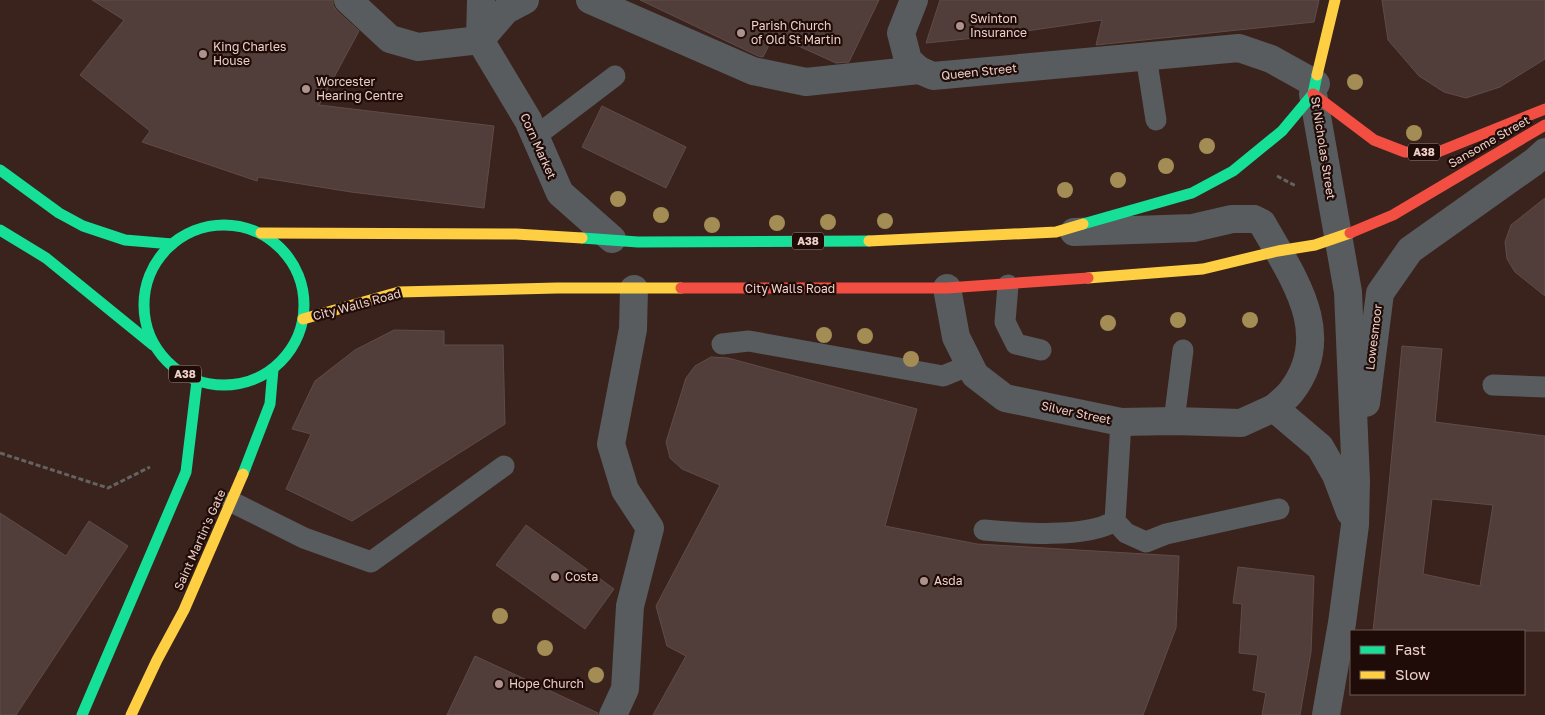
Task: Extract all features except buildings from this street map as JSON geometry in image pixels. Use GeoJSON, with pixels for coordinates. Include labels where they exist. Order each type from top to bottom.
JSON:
{"type":"FeatureCollection","features":[{"type":"Feature","properties":{"kind":"main road","name":"St Nicholas Street"},"geometry":{"type":"LineString","coordinates":[[1314,89],[1335,0]]}},
{"type":"Feature","properties":{"kind":"main road","name":"A38"},"geometry":{"type":"LineString","coordinates":[[155,346],[144,318],[146,286],[153,267],[172,244],[197,229],[235,225],[261,233],[516,234],[638,242],[896,241],[1056,232],[1192,193],[1233,171],[1282,131],[1314,89],[1374,140],[1405,152],[1438,152],[1545,109]]}},
{"type":"Feature","properties":{"kind":"main road","name":"Sansome Street"},"geometry":{"type":"LineString","coordinates":[[1340,237],[1393,215],[1545,125]]}},
{"type":"Feature","properties":{"kind":"main road"},"geometry":{"type":"LineString","coordinates":[[0,170],[59,212],[83,226],[125,240],[172,244]]}},
{"type":"Feature","properties":{"kind":"main road","name":"A38"},"geometry":{"type":"LineString","coordinates":[[0,230],[46,258],[155,346],[172,366],[197,381],[222,386],[242,384],[273,369],[293,347],[303,319],[303,284],[293,262],[261,233]]}},
{"type":"Feature","properties":{"kind":"main road","name":"City Walls Road"},"geometry":{"type":"LineString","coordinates":[[303,319],[399,292],[557,288],[634,290],[947,288],[1008,285],[1203,268],[1340,237]]}},
{"type":"Feature","properties":{"kind":"main road","name":"Saint Martin's Gate"},"geometry":{"type":"LineString","coordinates":[[131,715],[157,660],[184,610],[232,502],[270,404],[273,369]]}},
{"type":"Feature","properties":{"kind":"main road"},"geometry":{"type":"LineString","coordinates":[[82,715],[186,472],[197,381]]}},
{"type":"Feature","properties":{"kind":"street"},"geometry":{"type":"LineString","coordinates":[[348,0],[390,39],[418,47],[480,40],[506,10],[524,0]]}},
{"type":"Feature","properties":{"kind":"street"},"geometry":{"type":"LineString","coordinates":[[480,0],[480,40]]}},
{"type":"Feature","properties":{"kind":"street","name":"Queen Street"},"geometry":{"type":"LineString","coordinates":[[590,0],[754,71],[806,82],[919,70],[933,76],[1239,48],[1271,59],[1314,89]]}},
{"type":"Feature","properties":{"kind":"street"},"geometry":{"type":"LineString","coordinates":[[914,0],[901,34],[908,60],[919,70]]}},
{"type":"Feature","properties":{"kind":"street","name":"Corn Market"},"geometry":{"type":"LineString","coordinates":[[480,40],[536,136],[547,167],[560,193],[612,239]]}},
{"type":"Feature","properties":{"kind":"street","name":"St Nicholas Street"},"geometry":{"type":"LineString","coordinates":[[1314,89],[1340,237]]}},
{"type":"Feature","properties":{"kind":"street","name":"Lowesmoor"},"geometry":{"type":"LineString","coordinates":[[1356,481],[1380,292],[1410,250],[1534,162],[1545,152]]}},
{"type":"Feature","properties":{"kind":"street"},"geometry":{"type":"LineString","coordinates":[[1056,232],[1194,228],[1232,219],[1254,219],[1262,223],[1278,251]]}},
{"type":"Feature","properties":{"kind":"street","name":"Lowesmoor"},"geometry":{"type":"LineString","coordinates":[[1326,715],[1342,623],[1355,525],[1356,481],[1348,292],[1340,237]]}},
{"type":"Feature","properties":{"kind":"street","name":"Silver Street"},"geometry":{"type":"LineString","coordinates":[[947,288],[956,337],[975,375],[1005,398],[1120,422],[1174,420],[1241,423],[1274,408],[1290,393],[1308,361],[1311,347],[1310,324],[1301,293],[1278,251]]}},
{"type":"Feature","properties":{"kind":"street"},"geometry":{"type":"LineString","coordinates":[[613,715],[625,689],[630,606],[650,528],[624,490],[610,444],[633,329],[634,290]]}},
{"type":"Feature","properties":{"kind":"street"},"geometry":{"type":"LineString","coordinates":[[1274,408],[1320,447],[1336,475],[1355,525]]}},
{"type":"Feature","properties":{"kind":"lane"},"geometry":{"type":"LineString","coordinates":[[1146,56],[1156,120]]}},
{"type":"Feature","properties":{"kind":"lane"},"geometry":{"type":"LineString","coordinates":[[536,136],[615,76]]}},
{"type":"Feature","properties":{"kind":"lane"},"geometry":{"type":"LineString","coordinates":[[1008,285],[1005,322],[1016,344],[1041,350]]}},
{"type":"Feature","properties":{"kind":"lane"},"geometry":{"type":"LineString","coordinates":[[722,344],[749,342],[943,376],[970,365]]}},
{"type":"Feature","properties":{"kind":"lane"},"geometry":{"type":"LineString","coordinates":[[1174,420],[1183,350]]}},
{"type":"Feature","properties":{"kind":"lane"},"geometry":{"type":"LineString","coordinates":[[1493,385],[1545,387]]}},
{"type":"Feature","properties":{"kind":"lane"},"geometry":{"type":"LineString","coordinates":[[1120,422],[1115,521],[1126,533],[1146,542],[1166,534],[1279,509]]}},
{"type":"Feature","properties":{"kind":"lane"},"geometry":{"type":"LineString","coordinates":[[232,502],[304,538],[371,562],[504,466]]}},
{"type":"Feature","properties":{"kind":"lane"},"geometry":{"type":"LineString","coordinates":[[984,530],[1070,533],[1109,525],[1115,521]]}},
{"type":"Feature","properties":{"kind":"path"},"geometry":{"type":"LineString","coordinates":[[0,453],[108,488],[189,447]]}},
{"type":"Feature","properties":{"kind":"traffic: fast"},"geometry":{"type":"LineString","coordinates":[[1083,224],[1192,193],[1233,171],[1282,131],[1313,94],[1317,75]]}},
{"type":"Feature","properties":{"kind":"traffic: fast"},"geometry":{"type":"LineString","coordinates":[[0,170],[59,213],[83,226],[125,240],[172,244]]}},
{"type":"Feature","properties":{"kind":"traffic: fast"},"geometry":{"type":"LineString","coordinates":[[224,225],[254,231],[275,243],[286,254],[298,275],[304,305],[298,335],[286,356],[275,367],[254,379],[224,385],[194,379],[173,367],[162,356],[150,335],[144,305],[150,275],[162,254],[173,243],[194,231],[224,225]]}},
{"type":"Feature","properties":{"kind":"traffic: fast"},"geometry":{"type":"LineString","coordinates":[[0,230],[46,258],[153,345]]}},
{"type":"Feature","properties":{"kind":"traffic: fast"},"geometry":{"type":"LineString","coordinates":[[582,238],[638,242],[869,241]]}},
{"type":"Feature","properties":{"kind":"traffic: fast"},"geometry":{"type":"LineString","coordinates":[[243,474],[270,404],[273,369]]}},
{"type":"Feature","properties":{"kind":"traffic: fast"},"geometry":{"type":"LineString","coordinates":[[82,715],[186,472],[197,381]]}},
{"type":"Feature","properties":{"kind":"traffic: slow"},"geometry":{"type":"LineString","coordinates":[[1317,75],[1335,0]]}},
{"type":"Feature","properties":{"kind":"traffic: slow"},"geometry":{"type":"LineString","coordinates":[[869,241],[1056,232],[1083,224]]}},
{"type":"Feature","properties":{"kind":"traffic: slow"},"geometry":{"type":"LineString","coordinates":[[261,233],[516,234],[582,238]]}},
{"type":"Feature","properties":{"kind":"traffic: slow"},"geometry":{"type":"LineString","coordinates":[[1088,278],[1203,269],[1278,251],[1315,245],[1350,233]]}},
{"type":"Feature","properties":{"kind":"traffic: slow"},"geometry":{"type":"LineString","coordinates":[[303,319],[399,292],[557,288],[681,288]]}},
{"type":"Feature","properties":{"kind":"traffic: slow"},"geometry":{"type":"LineString","coordinates":[[131,715],[157,660],[184,610],[243,474]]}},
{"type":"Feature","properties":{"kind":"traffic: jam"},"geometry":{"type":"LineString","coordinates":[[1313,94],[1374,140],[1405,152],[1438,152],[1545,109]]}},
{"type":"Feature","properties":{"kind":"traffic: jam"},"geometry":{"type":"LineString","coordinates":[[1350,233],[1393,215],[1545,125]]}},
{"type":"Feature","properties":{"kind":"traffic: jam"},"geometry":{"type":"LineString","coordinates":[[681,288],[947,288],[1088,278]]}},
{"type":"Feature","properties":{"kind":"place","name":"Swinton Insurance"},"geometry":{"type":"Point","coordinates":[960,26]}},
{"type":"Feature","properties":{"kind":"place","name":"Parish Church of Old St Martin"},"geometry":{"type":"Point","coordinates":[741,33]}},
{"type":"Feature","properties":{"kind":"place","name":"King Charles House"},"geometry":{"type":"Point","coordinates":[203,54]}},
{"type":"Feature","properties":{"kind":"place","name":"Worcester Hearing Centre"},"geometry":{"type":"Point","coordinates":[306,89]}},
{"type":"Feature","properties":{"kind":"place","name":"Costa"},"geometry":{"type":"Point","coordinates":[555,577]}},
{"type":"Feature","properties":{"kind":"place","name":"Asda"},"geometry":{"type":"Point","coordinates":[924,581]}},
{"type":"Feature","properties":{"kind":"place","name":"Hope Church"},"geometry":{"type":"Point","coordinates":[499,684]}}]}
